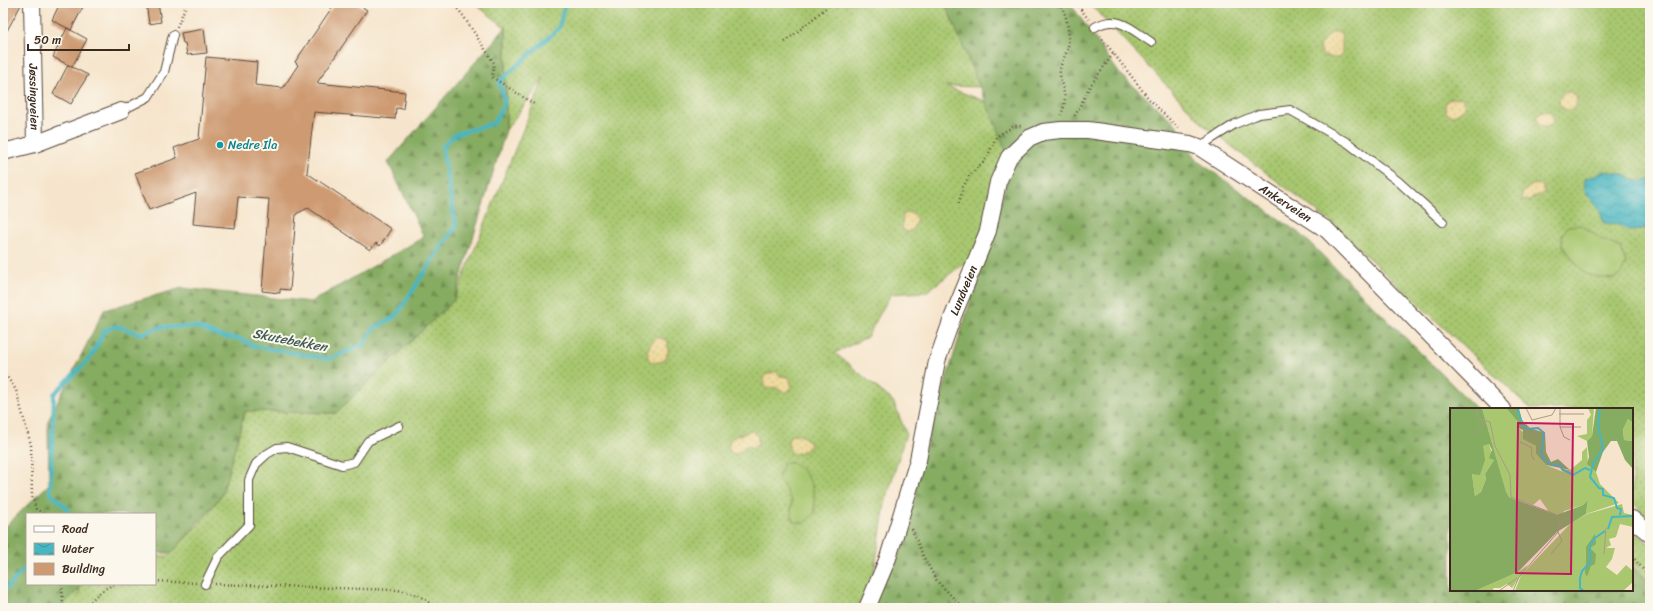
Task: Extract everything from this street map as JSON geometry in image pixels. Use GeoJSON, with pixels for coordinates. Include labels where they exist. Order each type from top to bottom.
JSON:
{"type":"FeatureCollection","features":[{"type":"Feature","properties":{"kind":"street","name":"Jøssingveien"},"geometry":{"type":"LineString","coordinates":[[32,3],[35,144]]}},
{"type":"Feature","properties":{"kind":"street","name":"Jøssingveien"},"geometry":{"type":"LineString","coordinates":[[3,152],[35,144],[121,111]]}},
{"type":"Feature","properties":{"kind":"street","name":"Lundveien"},"geometry":{"type":"LineString","coordinates":[[867,608],[888,558],[918,460],[937,361],[953,316],[988,231],[998,182],[1009,157],[1029,138],[1043,132],[1061,130],[1088,130],[1194,146]]}},
{"type":"Feature","properties":{"kind":"street","name":"Ankerveien"},"geometry":{"type":"LineString","coordinates":[[1194,146],[1327,230],[1500,407]]}},
{"type":"Feature","properties":{"kind":"street"},"geometry":{"type":"LineString","coordinates":[[1633,520],[1650,534]]}},
{"type":"Feature","properties":{"kind":"lane"},"geometry":{"type":"LineString","coordinates":[[1095,27],[1104,22],[1112,21],[1123,24],[1151,42]]}},
{"type":"Feature","properties":{"kind":"lane"},"geometry":{"type":"LineString","coordinates":[[121,111],[148,97],[164,72],[173,35]]}},
{"type":"Feature","properties":{"kind":"lane"},"geometry":{"type":"LineString","coordinates":[[1194,146],[1235,124],[1259,114],[1290,110],[1348,144],[1399,182],[1443,222]]}},
{"type":"Feature","properties":{"kind":"lane"},"geometry":{"type":"LineString","coordinates":[[206,584],[218,557],[249,525],[249,480],[256,464],[267,454],[277,448],[287,447],[342,465],[354,462],[368,441],[399,426]]}},
{"type":"Feature","properties":{"kind":"path"},"geometry":{"type":"LineString","coordinates":[[173,35],[187,3]]}},
{"type":"Feature","properties":{"kind":"path"},"geometry":{"type":"LineString","coordinates":[[452,3],[462,14],[494,63],[492,77],[534,104]]}},
{"type":"Feature","properties":{"kind":"path"},"geometry":{"type":"LineString","coordinates":[[785,42],[832,3]]}},
{"type":"Feature","properties":{"kind":"path"},"geometry":{"type":"LineString","coordinates":[[1043,132],[1058,122],[1066,102],[1060,73],[1062,62],[1068,47],[1067,18],[1062,6],[1059,3]]}},
{"type":"Feature","properties":{"kind":"path"},"geometry":{"type":"LineString","coordinates":[[1076,3],[1095,27],[1113,54],[1149,99],[1194,146]]}},
{"type":"Feature","properties":{"kind":"path"},"geometry":{"type":"LineString","coordinates":[[1061,130],[1071,124],[1090,86],[1113,54]]}},
{"type":"Feature","properties":{"kind":"path"},"geometry":{"type":"LineString","coordinates":[[3,371],[16,390],[31,446],[32,496],[36,509],[42,513]]}},
{"type":"Feature","properties":{"kind":"path"},"geometry":{"type":"LineString","coordinates":[[912,528],[923,556],[937,581],[962,608]]}},
{"type":"Feature","properties":{"kind":"path"},"geometry":{"type":"LineString","coordinates":[[1633,557],[1650,578]]}},
{"type":"Feature","properties":{"kind":"path"},"geometry":{"type":"LineString","coordinates":[[156,581],[396,590],[414,592],[435,608]]}},
{"type":"Feature","properties":{"kind":"path"},"geometry":{"type":"LineString","coordinates":[[62,585],[63,608]]}},
{"type":"Feature","properties":{"kind":"path"},"geometry":{"type":"LineString","coordinates":[[86,608],[92,598],[102,590],[112,585]]}},
{"type":"Feature","properties":{"kind":"green space"},"geometry":{"type":"Polygon","coordinates":[[[474,3],[945,3],[980,87],[945,86],[1024,116],[975,255],[926,292],[891,294],[867,337],[835,353],[893,401],[906,433],[885,504],[872,585],[859,608],[60,608],[79,589],[79,596],[80,585],[156,585],[156,556],[168,556],[200,523],[222,495],[245,411],[336,413],[454,300],[544,78],[506,130],[506,28],[474,3]]]}},
{"type":"Feature","properties":{"kind":"green space"},"geometry":{"type":"Polygon","coordinates":[[[945,3],[1070,3],[1119,73],[1176,124],[1195,159],[1303,236],[1476,408],[1450,408],[1450,591],[1633,591],[1633,566],[1650,584],[1650,608],[863,608],[898,537],[1012,165],[945,3]]]}},
{"type":"Feature","properties":{"kind":"green space"},"geometry":{"type":"Polygon","coordinates":[[[1089,3],[1650,3],[1650,519],[1633,503],[1633,408],[1530,408],[1328,220],[1205,126],[1089,3]]]}},
{"type":"Feature","properties":{"kind":"green space"},"geometry":{"type":"Polygon","coordinates":[[[506,27],[506,130],[454,300],[336,413],[245,411],[222,495],[172,553],[156,553],[156,513],[26,513],[26,585],[79,585],[79,589],[60,608],[3,608],[3,529],[49,484],[48,421],[104,310],[182,288],[311,302],[424,237],[388,162],[506,27]]]}},
{"type":"Feature","properties":{"kind":"green space"},"geometry":{"type":"Polygon","coordinates":[[[1580,225],[1605,241],[1621,248],[1626,263],[1621,274],[1613,279],[1601,278],[1586,274],[1579,267],[1562,245],[1562,235],[1568,226],[1580,225]]]}},
{"type":"Feature","properties":{"kind":"green space"},"geometry":{"type":"Polygon","coordinates":[[[784,463],[794,463],[806,474],[812,485],[815,513],[804,523],[793,522],[791,510],[792,501],[784,486],[778,479],[784,463]]]}},
{"type":"Feature","properties":{"kind":"green space"},"geometry":{"type":"Polygon","coordinates":[[[1633,531],[1650,544],[1650,584],[1633,562],[1633,531]]]}},
{"type":"Feature","properties":{"kind":"sand"},"geometry":{"type":"Polygon","coordinates":[[[1332,32],[1340,32],[1342,37],[1342,54],[1338,58],[1323,56],[1319,46],[1332,32]]]}},
{"type":"Feature","properties":{"kind":"sand"},"geometry":{"type":"Polygon","coordinates":[[[1568,92],[1574,95],[1577,101],[1574,107],[1568,110],[1562,107],[1559,101],[1562,95],[1568,92]]]}},
{"type":"Feature","properties":{"kind":"sand"},"geometry":{"type":"Polygon","coordinates":[[[1461,97],[1464,101],[1465,108],[1453,116],[1446,113],[1445,105],[1448,100],[1461,97]]]}},
{"type":"Feature","properties":{"kind":"sand"},"geometry":{"type":"Polygon","coordinates":[[[1545,111],[1551,113],[1553,119],[1551,125],[1545,127],[1539,125],[1537,119],[1539,113],[1545,111]]]}},
{"type":"Feature","properties":{"kind":"sand"},"geometry":{"type":"Polygon","coordinates":[[[1539,184],[1543,187],[1544,193],[1534,196],[1530,201],[1522,200],[1522,193],[1532,185],[1539,184]]]}},
{"type":"Feature","properties":{"kind":"sand"},"geometry":{"type":"Polygon","coordinates":[[[909,212],[914,214],[917,219],[913,230],[907,232],[902,228],[903,215],[909,212]]]}},
{"type":"Feature","properties":{"kind":"sand"},"geometry":{"type":"Polygon","coordinates":[[[658,337],[668,341],[668,353],[665,360],[653,362],[649,359],[648,351],[653,341],[658,337]]]}},
{"type":"Feature","properties":{"kind":"sand"},"geometry":{"type":"Polygon","coordinates":[[[776,371],[780,376],[789,377],[791,386],[786,393],[775,387],[768,389],[763,385],[765,375],[776,371]]]}},
{"type":"Feature","properties":{"kind":"sand"},"geometry":{"type":"Polygon","coordinates":[[[751,430],[758,435],[758,445],[752,448],[747,445],[738,453],[733,454],[728,450],[730,440],[751,430]]]}},
{"type":"Feature","properties":{"kind":"sand"},"geometry":{"type":"Polygon","coordinates":[[[794,434],[805,438],[811,446],[804,451],[794,454],[788,447],[788,442],[789,437],[794,434]]]}},
{"type":"Feature","properties":{"kind":"water"},"geometry":{"type":"Polygon","coordinates":[[[1605,171],[1622,174],[1640,181],[1647,181],[1650,179],[1650,227],[1642,230],[1629,231],[1618,224],[1604,223],[1601,213],[1588,195],[1584,184],[1585,179],[1605,171]]]}},
{"type":"Feature","properties":{"kind":"building"},"geometry":{"type":"Polygon","coordinates":[[[10,3],[22,3],[3,38],[3,16],[10,3]]]}},
{"type":"Feature","properties":{"kind":"building"},"geometry":{"type":"Polygon","coordinates":[[[60,3],[85,3],[71,30],[52,20],[60,3]]]}},
{"type":"Feature","properties":{"kind":"building"},"geometry":{"type":"Polygon","coordinates":[[[146,3],[158,3],[161,22],[149,24],[146,3]]]}},
{"type":"Feature","properties":{"kind":"building","name":"Nedre Ila"},"geometry":{"type":"Polygon","coordinates":[[[335,3],[356,3],[367,10],[317,83],[405,92],[403,109],[396,108],[395,119],[314,112],[307,173],[391,229],[380,246],[376,243],[370,250],[308,208],[296,214],[290,290],[280,289],[280,293],[262,291],[269,199],[238,197],[235,228],[193,224],[196,193],[149,210],[135,173],[177,158],[174,148],[199,139],[206,57],[257,62],[255,85],[283,88],[298,65],[295,62],[335,3]]]}},
{"type":"Feature","properties":{"kind":"building"},"geometry":{"type":"Polygon","coordinates":[[[67,28],[87,39],[72,67],[53,57],[67,28]]]}},
{"type":"Feature","properties":{"kind":"building"},"geometry":{"type":"Polygon","coordinates":[[[204,29],[207,53],[187,55],[185,43],[183,43],[181,33],[204,29]]]}},
{"type":"Feature","properties":{"kind":"building"},"geometry":{"type":"Polygon","coordinates":[[[68,65],[88,75],[71,104],[53,94],[68,65]]]}},
{"type":"Feature","properties":{"kind":"waterway","name":"Skutebekken"},"geometry":{"type":"LineString","coordinates":[[66,513],[68,509],[50,493],[54,394],[90,358],[105,330],[117,326],[140,334],[162,327],[196,327],[223,337],[240,339],[254,346],[330,359],[364,344],[373,329],[396,316],[439,250],[456,227],[442,147],[456,134],[494,123],[505,102],[499,82],[559,28],[565,3]]}},
{"type":"Feature","properties":{"kind":"waterway","name":"Skutebekken"},"geometry":{"type":"LineString","coordinates":[[3,592],[26,567]]}},
{"type":"Feature","properties":{"kind":"place","name":"Nedre Ila"},"geometry":{"type":"Point","coordinates":[220,145]}}]}
